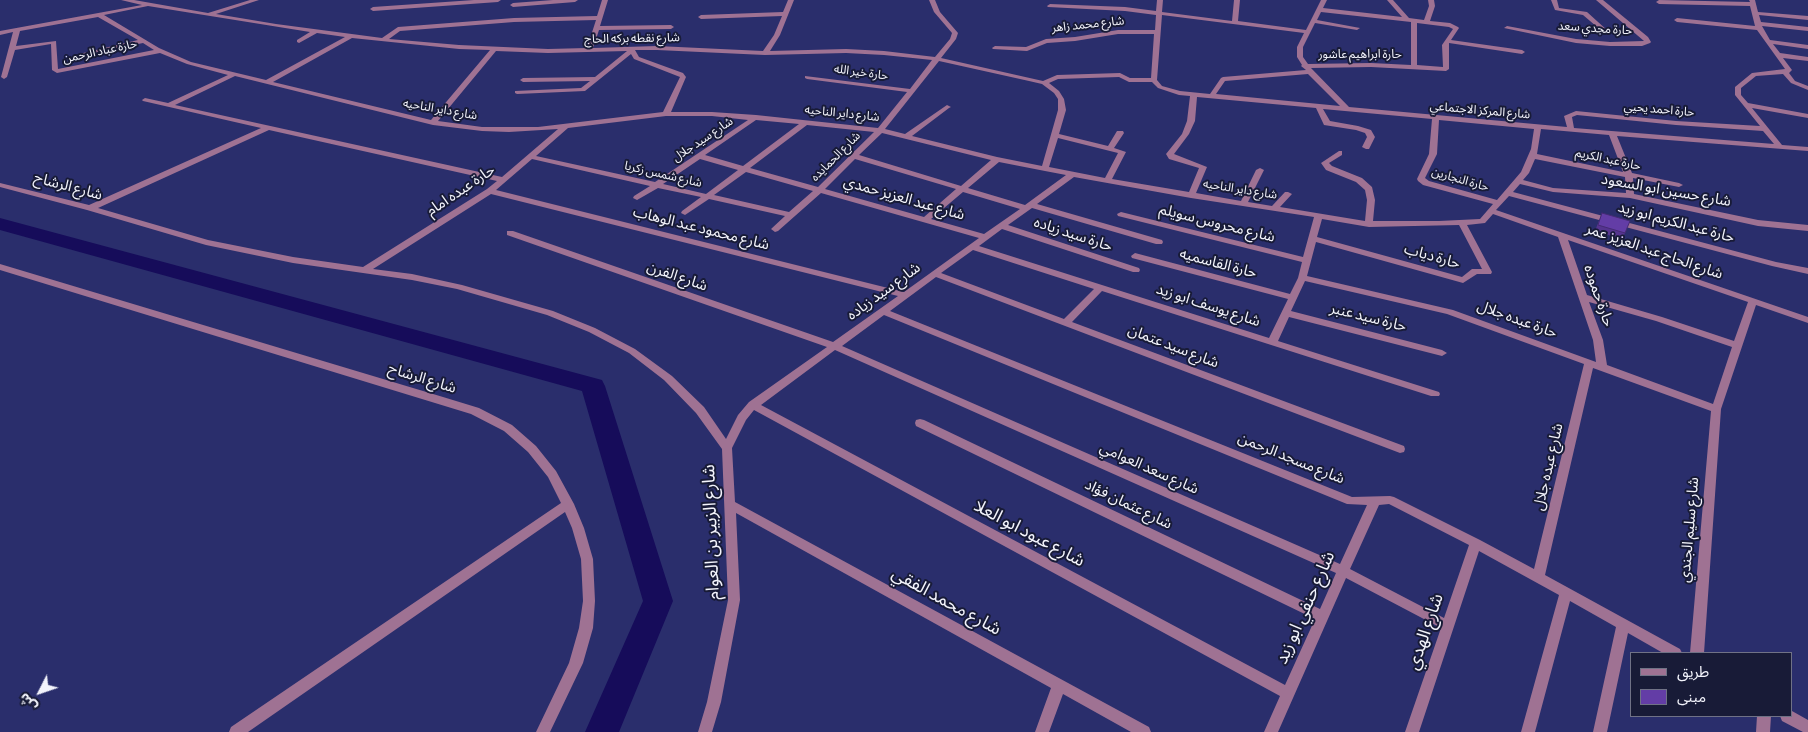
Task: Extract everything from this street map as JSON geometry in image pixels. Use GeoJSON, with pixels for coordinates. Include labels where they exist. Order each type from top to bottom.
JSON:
{"type":"FeatureCollection","features":[{"type":"Feature","properties":{"kind":"street","name":"شارع نقطه بركه الحاج"},"geometry":{"type":"LineString","coordinates":[[124,0],[316,32],[383,40],[494,49],[589,51],[657,48],[765,53],[884,53],[937,59],[1044,83]]}},
{"type":"Feature","properties":{"kind":"street"},"geometry":{"type":"LineString","coordinates":[[209,15],[256,0]]}},
{"type":"Feature","properties":{"kind":"street"},"geometry":{"type":"LineString","coordinates":[[373,9],[498,0]]}},
{"type":"Feature","properties":{"kind":"street"},"geometry":{"type":"LineString","coordinates":[[514,20],[513,3],[575,0]]}},
{"type":"Feature","properties":{"kind":"street"},"geometry":{"type":"LineString","coordinates":[[589,51],[605,0]]}},
{"type":"Feature","properties":{"kind":"street"},"geometry":{"type":"LineString","coordinates":[[765,53],[777,35],[791,0]]}},
{"type":"Feature","properties":{"kind":"street","name":"شارع الحمايده"},"geometry":{"type":"LineString","coordinates":[[775,229],[819,190],[880,130],[955,36],[955,33],[937,12],[932,0]]}},
{"type":"Feature","properties":{"kind":"street"},"geometry":{"type":"LineString","coordinates":[[1044,83],[1057,77],[1120,75],[1129,80],[1154,80],[1156,32],[1160,0]]}},
{"type":"Feature","properties":{"kind":"street"},"geometry":{"type":"LineString","coordinates":[[1235,23],[1238,0]]}},
{"type":"Feature","properties":{"kind":"street"},"geometry":{"type":"LineString","coordinates":[[1324,0],[1321,10],[1308,32],[1300,51],[1304,66],[1347,109]]}},
{"type":"Feature","properties":{"kind":"street"},"geometry":{"type":"LineString","coordinates":[[1390,0],[1411,20],[1414,67]]}},
{"type":"Feature","properties":{"kind":"street"},"geometry":{"type":"LineString","coordinates":[[1426,22],[1432,6],[1432,0]]}},
{"type":"Feature","properties":{"kind":"street"},"geometry":{"type":"LineString","coordinates":[[1554,0],[1557,9],[1585,13],[1605,31]]}},
{"type":"Feature","properties":{"kind":"street","name":"حارة مجدي سعد"},"geometry":{"type":"LineString","coordinates":[[1507,28],[1576,41],[1610,44],[1642,44],[1648,42],[1646,38],[1600,0]]}},
{"type":"Feature","properties":{"kind":"street"},"geometry":{"type":"LineString","coordinates":[[1659,2],[1753,2],[1758,26],[1766,41],[1789,70],[1760,73],[1747,78],[1738,87],[1738,95],[1780,147]]}},
{"type":"Feature","properties":{"kind":"street"},"geometry":{"type":"LineString","coordinates":[[0,33],[151,5]]}},
{"type":"Feature","properties":{"kind":"street"},"geometry":{"type":"LineString","coordinates":[[1050,6],[1119,9],[1308,32]]}},
{"type":"Feature","properties":{"kind":"street"},"geometry":{"type":"LineString","coordinates":[[1321,10],[1455,26],[1456,28],[1447,41],[1522,52]]}},
{"type":"Feature","properties":{"kind":"street"},"geometry":{"type":"LineString","coordinates":[[1754,13],[1808,18]]}},
{"type":"Feature","properties":{"kind":"street"},"geometry":{"type":"LineString","coordinates":[[702,17],[784,14]]}},
{"type":"Feature","properties":{"kind":"street","name":"شارع داير الناحيه"},"geometry":{"type":"LineString","coordinates":[[99,15],[144,42],[190,63],[432,123],[482,130],[538,129],[666,114],[712,114],[807,122],[880,130],[997,159],[1107,181],[1369,224],[1482,221],[1518,181],[1533,156],[1538,128]]}},
{"type":"Feature","properties":{"kind":"street"},"geometry":{"type":"LineString","coordinates":[[383,40],[398,29],[514,20],[599,18]]}},
{"type":"Feature","properties":{"kind":"street"},"geometry":{"type":"LineString","coordinates":[[1677,20],[1808,29]]}},
{"type":"Feature","properties":{"kind":"street"},"geometry":{"type":"LineString","coordinates":[[1314,21],[1357,28]]}},
{"type":"Feature","properties":{"kind":"street"},"geometry":{"type":"LineString","coordinates":[[596,28],[671,26]]}},
{"type":"Feature","properties":{"kind":"street"},"geometry":{"type":"LineString","coordinates":[[4,77],[17,30]]}},
{"type":"Feature","properties":{"kind":"street"},"geometry":{"type":"LineString","coordinates":[[299,41],[316,32]]}},
{"type":"Feature","properties":{"kind":"street","name":"شارع محمد زاهر"},"geometry":{"type":"LineString","coordinates":[[995,48],[1027,49],[1050,40],[1076,39],[1118,32],[1156,32]]}},
{"type":"Feature","properties":{"kind":"street"},"geometry":{"type":"LineString","coordinates":[[266,83],[351,36]]}},
{"type":"Feature","properties":{"kind":"street","name":"حارة ابراهيم عاشور"},"geometry":{"type":"LineString","coordinates":[[1304,66],[1371,65],[1446,69],[1445,50],[1447,41]]}},
{"type":"Feature","properties":{"kind":"street"},"geometry":{"type":"LineString","coordinates":[[1766,41],[1808,46]]}},
{"type":"Feature","properties":{"kind":"street","name":"حارة عباد الرحمن"},"geometry":{"type":"LineString","coordinates":[[12,48],[54,42],[55,70],[57,72],[160,50]]}},
{"type":"Feature","properties":{"kind":"street"},"geometry":{"type":"LineString","coordinates":[[81,54],[144,42]]}},
{"type":"Feature","properties":{"kind":"street"},"geometry":{"type":"LineString","coordinates":[[432,123],[494,49]]}},
{"type":"Feature","properties":{"kind":"street"},"geometry":{"type":"LineString","coordinates":[[517,92],[585,89],[632,50],[636,58],[681,74],[683,77],[666,114]]}},
{"type":"Feature","properties":{"kind":"street"},"geometry":{"type":"LineString","coordinates":[[1778,55],[1808,59]]}},
{"type":"Feature","properties":{"kind":"street"},"geometry":{"type":"LineString","coordinates":[[1212,96],[1223,79],[1310,72]]}},
{"type":"Feature","properties":{"kind":"street"},"geometry":{"type":"LineString","coordinates":[[1784,72],[1793,82],[1808,88]]}},
{"type":"Feature","properties":{"kind":"street"},"geometry":{"type":"LineString","coordinates":[[169,105],[233,75]]}},
{"type":"Feature","properties":{"kind":"street","name":"حارة خير الله"},"geometry":{"type":"LineString","coordinates":[[807,77],[912,91]]}},
{"type":"Feature","properties":{"kind":"street"},"geometry":{"type":"LineString","coordinates":[[523,80],[598,79]]}},
{"type":"Feature","properties":{"kind":"street","name":"شارع المركز الاجتماعي"},"geometry":{"type":"LineString","coordinates":[[1154,80],[1160,87],[1170,91],[1212,96],[1538,128],[1808,149]]}},
{"type":"Feature","properties":{"kind":"street"},"geometry":{"type":"LineString","coordinates":[[1044,83],[1057,92],[1061,99],[1062,110],[1045,169]]}},
{"type":"Feature","properties":{"kind":"street"},"geometry":{"type":"LineString","coordinates":[[1191,196],[1203,167],[1172,157],[1170,154],[1185,134],[1191,121],[1194,94]]}},
{"type":"Feature","properties":{"kind":"street"},"geometry":{"type":"LineString","coordinates":[[145,100],[504,180]]}},
{"type":"Feature","properties":{"kind":"street"},"geometry":{"type":"LineString","coordinates":[[1746,105],[1808,116]]}},
{"type":"Feature","properties":{"kind":"street"},"geometry":{"type":"LineString","coordinates":[[907,136],[947,107]]}},
{"type":"Feature","properties":{"kind":"street"},"geometry":{"type":"LineString","coordinates":[[1319,107],[1327,123],[1358,128],[1368,132],[1371,137],[1366,147]]}},
{"type":"Feature","properties":{"kind":"street","name":"حارة احمد يحيي"},"geometry":{"type":"LineString","coordinates":[[1571,130],[1568,116],[1576,114],[1676,124],[1765,128]]}},
{"type":"Feature","properties":{"kind":"street","name":"شارع سيد جلال"},"geometry":{"type":"LineString","coordinates":[[637,198],[756,117]]}},
{"type":"Feature","properties":{"kind":"street","name":"حارة النجارين"},"geometry":{"type":"LineString","coordinates":[[1436,118],[1433,154],[1421,179],[1426,183],[1499,203]]}},
{"type":"Feature","properties":{"kind":"street"},"geometry":{"type":"LineString","coordinates":[[685,213],[807,122]]}},
{"type":"Feature","properties":{"kind":"street","name":"حارة عبده امام"},"geometry":{"type":"LineString","coordinates":[[365,270],[490,191],[566,126]]}},
{"type":"Feature","properties":{"kind":"street"},"geometry":{"type":"LineString","coordinates":[[90,208],[267,128]]}},
{"type":"Feature","properties":{"kind":"street"},"geometry":{"type":"LineString","coordinates":[[1110,148],[1120,132]]}},
{"type":"Feature","properties":{"kind":"street"},"geometry":{"type":"LineString","coordinates":[[1612,133],[1629,176],[1630,196]]}},
{"type":"Feature","properties":{"kind":"street"},"geometry":{"type":"LineString","coordinates":[[1056,135],[1122,152],[1107,181]]}},
{"type":"Feature","properties":{"kind":"street"},"geometry":{"type":"LineString","coordinates":[[1338,153],[1325,163],[1329,168],[1359,180],[1369,189],[1371,200],[1369,224]]}},
{"type":"Feature","properties":{"kind":"street","name":"شارع عبد العزيز حمدي"},"geometry":{"type":"LineString","coordinates":[[699,156],[986,237]]}},
{"type":"Feature","properties":{"kind":"street"},"geometry":{"type":"LineString","coordinates":[[854,156],[962,189],[1159,242]]}},
{"type":"Feature","properties":{"kind":"street","name":"حارة عبد الكريم"},"geometry":{"type":"LineString","coordinates":[[1533,156],[1679,185]]}},
{"type":"Feature","properties":{"kind":"street","name":"شارع شمس زكريا"},"geometry":{"type":"LineString","coordinates":[[531,157],[791,215]]}},
{"type":"Feature","properties":{"kind":"street"},"geometry":{"type":"LineString","coordinates":[[925,220],[997,159]]}},
{"type":"Feature","properties":{"kind":"street"},"geometry":{"type":"LineString","coordinates":[[1244,202],[1260,170]]}},
{"type":"Feature","properties":{"kind":"street","name":"شارع سيد زياده"},"geometry":{"type":"LineString","coordinates":[[727,448],[742,418],[752,405],[1073,174]]}},
{"type":"Feature","properties":{"kind":"street","name":"شارع حسين ابو السعود"},"geometry":{"type":"LineString","coordinates":[[1518,181],[1553,190],[1630,196],[1758,223],[1808,228]]}},
{"type":"Feature","properties":{"kind":"street","name":"شارع الرشاح"},"geometry":{"type":"LineString","coordinates":[[0,185],[90,208],[206,242],[293,260],[365,270],[459,287],[550,313],[592,330],[632,351],[668,378],[700,410],[727,448]]}},
{"type":"Feature","properties":{"kind":"street","name":"شارع محمود عبد الوهاب"},"geometry":{"type":"LineString","coordinates":[[490,191],[906,295]]}},
{"type":"Feature","properties":{"kind":"street","name":"حارة عبد الكريم ابو زيد"},"geometry":{"type":"LineString","coordinates":[[1508,193],[1775,264],[1808,271]]}},
{"type":"Feature","properties":{"kind":"street"},"geometry":{"type":"LineString","coordinates":[[1274,208],[1288,194]]}},
{"type":"Feature","properties":{"kind":"street","name":"شارع الحاج عبد العزيز عمر"},"geometry":{"type":"LineString","coordinates":[[1492,211],[1808,320]]}},
{"type":"Feature","properties":{"kind":"street","name":"شارع محروس سويلم"},"geometry":{"type":"LineString","coordinates":[[1121,214],[1306,260]]}},
{"type":"Feature","properties":{"kind":"street"},"geometry":{"type":"LineString","coordinates":[[1272,343],[1302,278],[1318,217]]}},
{"type":"Feature","properties":{"kind":"street","name":"حارة دياب"},"geometry":{"type":"LineString","coordinates":[[1312,238],[1463,280],[1475,271],[1488,272],[1462,223]]}},
{"type":"Feature","properties":{"kind":"street","name":"حارة سيد زياده"},"geometry":{"type":"LineString","coordinates":[[1002,226],[1136,270]]}},
{"type":"Feature","properties":{"kind":"street","name":"شارع الفرن"},"geometry":{"type":"LineString","coordinates":[[510,233],[834,346]]}},
{"type":"Feature","properties":{"kind":"street","name":"حارة حموده"},"geometry":{"type":"LineString","coordinates":[[1562,235],[1598,340],[1602,368]]}},
{"type":"Feature","properties":{"kind":"street","name":"شارع يوسف ابو زيد"},"geometry":{"type":"LineString","coordinates":[[972,247],[1435,394]]}},
{"type":"Feature","properties":{"kind":"street","name":"حارة القاسميه"},"geometry":{"type":"LineString","coordinates":[[1135,256],[1293,298]]}},
{"type":"Feature","properties":{"kind":"street","name":"شارع الرشاح"},"geometry":{"type":"LineString","coordinates":[[0,267],[475,411],[508,428],[532,449],[552,474],[578,528],[587,559],[589,601],[586,628],[576,663],[543,732]]}},
{"type":"Feature","properties":{"kind":"street","name":"شارع سيد عتمان"},"geometry":{"type":"LineString","coordinates":[[935,274],[1067,322],[1400,449]]}},
{"type":"Feature","properties":{"kind":"street","name":"حارة عبده جلال"},"geometry":{"type":"LineString","coordinates":[[1302,278],[1450,312],[1716,409]]}},
{"type":"Feature","properties":{"kind":"street"},"geometry":{"type":"LineString","coordinates":[[1067,322],[1100,288]]}},
{"type":"Feature","properties":{"kind":"street"},"geometry":{"type":"LineString","coordinates":[[1584,297],[1659,318],[1738,346]]}},
{"type":"Feature","properties":{"kind":"street","name":"شارع سليم الجندي"},"geometry":{"type":"LineString","coordinates":[[1697,652],[1716,409],[1753,301]]}},
{"type":"Feature","properties":{"kind":"street","name":"شارع مسجد الرحمن"},"geometry":{"type":"LineString","coordinates":[[883,311],[1351,501],[1390,500],[1476,543],[1673,652]]}},
{"type":"Feature","properties":{"kind":"street","name":"حارة سيد عنبر"},"geometry":{"type":"LineString","coordinates":[[1286,313],[1442,353]]}},
{"type":"Feature","properties":{"kind":"street","name":"شارع سعد العوامي"},"geometry":{"type":"LineString","coordinates":[[834,346],[1343,571],[1448,626]]}},
{"type":"Feature","properties":{"kind":"street","name":"شارع عبده جلال"},"geometry":{"type":"LineString","coordinates":[[1538,577],[1589,363]]}},
{"type":"Feature","properties":{"kind":"street","name":"شارع عبود ابو العلا"},"geometry":{"type":"LineString","coordinates":[[752,405],[1288,693]]}},
{"type":"Feature","properties":{"kind":"street","name":"شارع عثمان فؤاد"},"geometry":{"type":"LineString","coordinates":[[920,423],[1323,617]]}},
{"type":"Feature","properties":{"kind":"street","name":"شارع الزبير بن العوام"},"geometry":{"type":"LineString","coordinates":[[706,732],[714,702],[734,600],[727,448]]}},
{"type":"Feature","properties":{"kind":"street","name":"شارع حنفي ابو زيد"},"geometry":{"type":"LineString","coordinates":[[1271,732],[1375,500]]}},
{"type":"Feature","properties":{"kind":"street"},"geometry":{"type":"LineString","coordinates":[[236,732],[568,504]]}},
{"type":"Feature","properties":{"kind":"street","name":"شارع محمد الفقي"},"geometry":{"type":"LineString","coordinates":[[731,505],[1144,732]]}},
{"type":"Feature","properties":{"kind":"street","name":"شارع الهدي"},"geometry":{"type":"LineString","coordinates":[[1412,732],[1476,543]]}},
{"type":"Feature","properties":{"kind":"street"},"geometry":{"type":"LineString","coordinates":[[1528,732],[1566,593]]}},
{"type":"Feature","properties":{"kind":"street"},"geometry":{"type":"LineString","coordinates":[[1600,732],[1624,625]]}},
{"type":"Feature","properties":{"kind":"street"},"geometry":{"type":"LineString","coordinates":[[1042,732],[1059,685]]}},
{"type":"Feature","properties":{"kind":"street"},"geometry":{"type":"LineString","coordinates":[[1763,732],[1764,717]]}},
{"type":"Feature","properties":{"kind":"street"},"geometry":{"type":"LineString","coordinates":[[1789,717],[1808,728]]}},
{"type":"Feature","properties":{"kind":"building"},"geometry":{"type":"Polygon","coordinates":[[[1602,213],[1630,221],[1625,233],[1598,225],[1602,213]]]}},
{"type":"Feature","properties":{"kind":"waterway"},"geometry":{"type":"LineString","coordinates":[[0,224],[593,386],[658,601],[602,732]]}}]}
